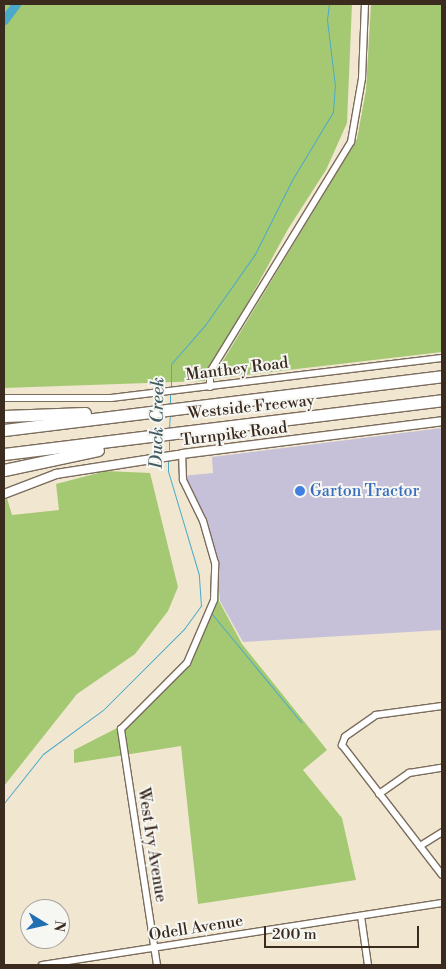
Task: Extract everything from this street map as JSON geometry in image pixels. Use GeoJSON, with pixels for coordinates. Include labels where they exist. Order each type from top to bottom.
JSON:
{"type":"FeatureCollection","features":[{"type":"Feature","properties":{"kind":"highway","name":"Westside Freeway"},"geometry":{"type":"LineString","coordinates":[[4,430],[442,376]]}},
{"type":"Feature","properties":{"kind":"highway","name":"Westside Freeway"},"geometry":{"type":"LineString","coordinates":[[4,454],[442,400]]}},
{"type":"Feature","properties":{"kind":"highway"},"geometry":{"type":"LineString","coordinates":[[4,416],[113,412],[124,415]]}},
{"type":"Feature","properties":{"kind":"highway"},"geometry":{"type":"LineString","coordinates":[[4,470],[134,444],[150,436]]}},
{"type":"Feature","properties":{"kind":"street"},"geometry":{"type":"LineString","coordinates":[[210,386],[210,372],[351,142],[362,78],[365,4]]}},
{"type":"Feature","properties":{"kind":"street","name":"Manthey Road"},"geometry":{"type":"LineString","coordinates":[[4,398],[106,398],[187,390],[442,358]]}},
{"type":"Feature","properties":{"kind":"street","name":"Turnpike Road"},"geometry":{"type":"LineString","coordinates":[[4,494],[56,474],[150,458],[442,421]]}},
{"type":"Feature","properties":{"kind":"street","name":"West Ivy Avenue"},"geometry":{"type":"LineString","coordinates":[[157,965],[121,729],[188,663],[214,600],[215,563],[203,521],[183,480],[180,455]]}},
{"type":"Feature","properties":{"kind":"street"},"geometry":{"type":"LineString","coordinates":[[442,706],[376,715],[342,742],[344,749],[442,875]]}},
{"type":"Feature","properties":{"kind":"street"},"geometry":{"type":"LineString","coordinates":[[379,794],[409,773],[442,768]]}},
{"type":"Feature","properties":{"kind":"street"},"geometry":{"type":"LineString","coordinates":[[420,846],[442,832]]}},
{"type":"Feature","properties":{"kind":"street","name":"Odell Avenue"},"geometry":{"type":"LineString","coordinates":[[42,965],[442,903]]}},
{"type":"Feature","properties":{"kind":"street"},"geometry":{"type":"LineString","coordinates":[[361,916],[368,965]]}},
{"type":"Feature","properties":{"kind":"shaded area"},"geometry":{"type":"Polygon","coordinates":[[[442,428],[442,630],[243,642],[220,601],[216,559],[181,476],[213,473],[212,457],[442,428]]]}},
{"type":"Feature","properties":{"kind":"green space"},"geometry":{"type":"Polygon","coordinates":[[[4,4],[352,4],[347,123],[326,170],[288,229],[205,381],[4,388],[4,4]]]}},
{"type":"Feature","properties":{"kind":"green space"},"geometry":{"type":"Polygon","coordinates":[[[371,4],[442,4],[442,352],[212,379],[357,139],[366,90],[371,4]]]}},
{"type":"Feature","properties":{"kind":"green space"},"geometry":{"type":"Polygon","coordinates":[[[106,471],[150,473],[178,587],[168,611],[135,654],[77,694],[4,786],[4,501],[7,498],[12,515],[59,510],[56,484],[106,471]]]}},
{"type":"Feature","properties":{"kind":"green space"},"geometry":{"type":"Polygon","coordinates":[[[218,571],[219,601],[242,644],[327,750],[303,770],[342,818],[356,880],[198,904],[181,746],[74,763],[74,750],[121,726],[172,681],[198,644],[218,571]]]}},
{"type":"Feature","properties":{"kind":"waterway"},"geometry":{"type":"LineString","coordinates":[[4,20],[16,4]]}},
{"type":"Feature","properties":{"kind":"waterway","name":"Duck Creek"},"geometry":{"type":"LineString","coordinates":[[171,388],[171,364],[205,325],[255,254],[292,180],[333,112],[335,86],[327,20],[329,4]]}},
{"type":"Feature","properties":{"kind":"waterway","name":"Duck Creek"},"geometry":{"type":"LineString","coordinates":[[170,394],[170,405]]}},
{"type":"Feature","properties":{"kind":"waterway","name":"Duck Creek"},"geometry":{"type":"LineString","coordinates":[[169,428],[170,414]]}},
{"type":"Feature","properties":{"kind":"waterway","name":"Duck Creek"},"geometry":{"type":"LineString","coordinates":[[169,439],[169,453]]}},
{"type":"Feature","properties":{"kind":"waterway","name":"Duck Creek"},"geometry":{"type":"LineString","coordinates":[[4,803],[43,754],[103,710],[184,629],[201,606],[199,575],[168,471],[168,459]]}},
{"type":"Feature","properties":{"kind":"waterway"},"geometry":{"type":"LineString","coordinates":[[212,614],[301,722]]}},
{"type":"Feature","properties":{"kind":"place","name":"Garton Tractor"},"geometry":{"type":"Point","coordinates":[300,491]}}]}
